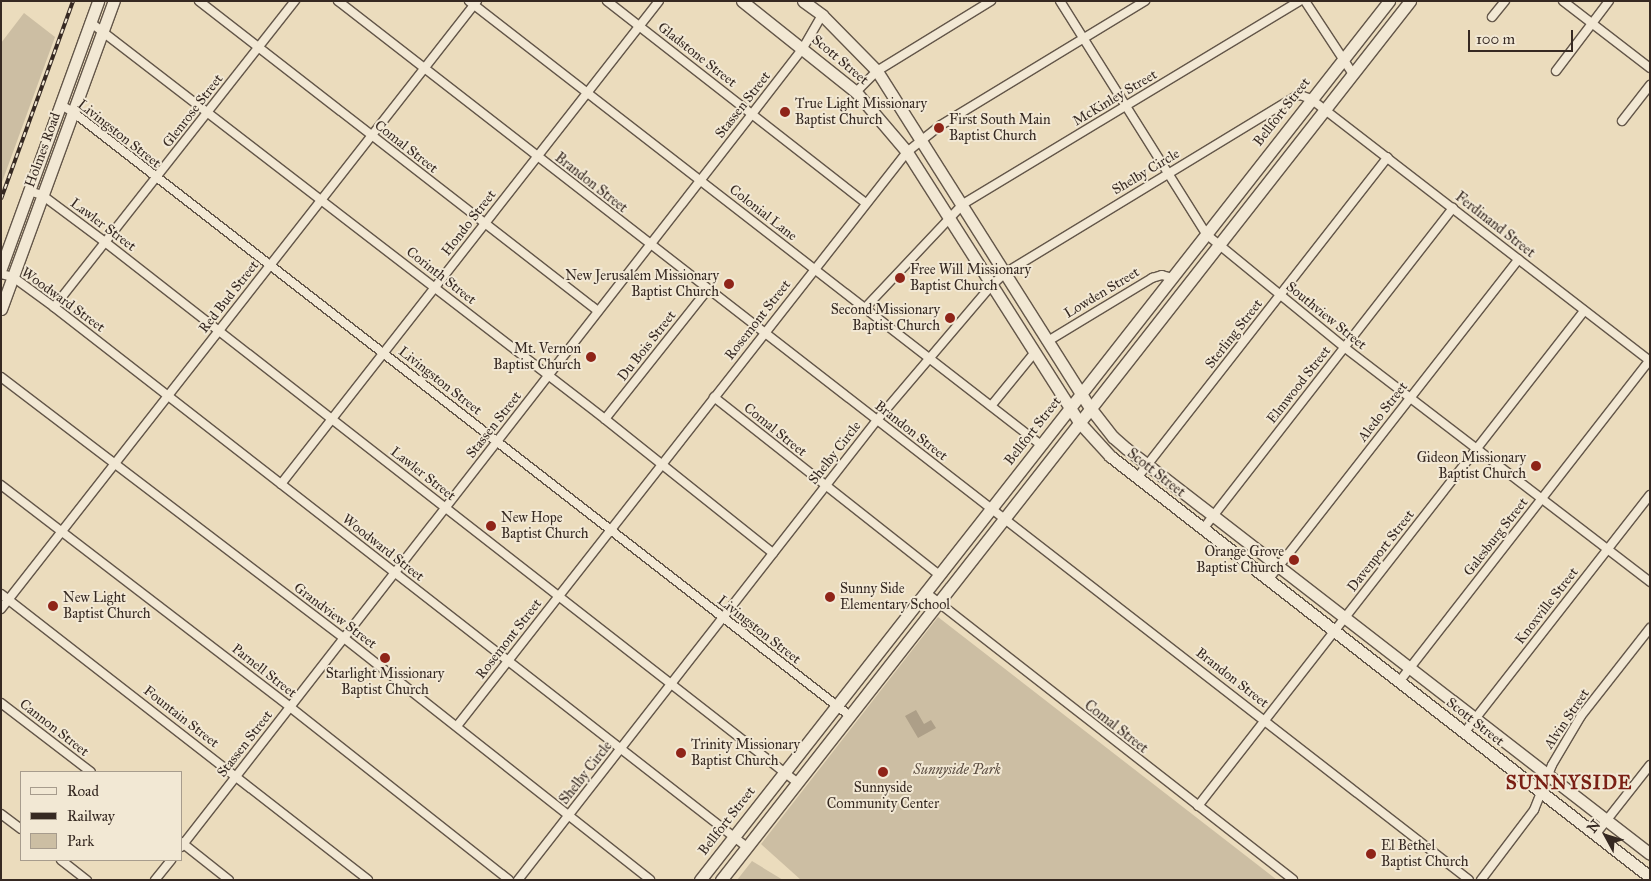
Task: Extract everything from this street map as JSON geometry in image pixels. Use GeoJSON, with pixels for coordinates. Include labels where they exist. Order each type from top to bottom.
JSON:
{"type":"FeatureCollection","features":[{"type":"Feature","properties":{"kind":"main road","name":"Holmes Road"},"geometry":{"type":"LineString","coordinates":[[1,268],[98,1]]}},
{"type":"Feature","properties":{"kind":"main road","name":"Holmes Road"},"geometry":{"type":"LineString","coordinates":[[1,309],[114,1]]}},
{"type":"Feature","properties":{"kind":"main road","name":"Scott Street"},"geometry":{"type":"LineString","coordinates":[[742,1],[856,92],[907,152],[1070,408],[1110,456],[1650,877]]}},
{"type":"Feature","properties":{"kind":"main road","name":"Scott Street"},"geometry":{"type":"LineString","coordinates":[[804,1],[822,15],[877,71],[1091,408],[1113,437],[1650,854]]}},
{"type":"Feature","properties":{"kind":"main road","name":"Bellfort Street"},"geometry":{"type":"LineString","coordinates":[[700,880],[1389,1]]}},
{"type":"Feature","properties":{"kind":"main road"},"geometry":{"type":"LineString","coordinates":[[721,880],[1410,1]]}},
{"type":"Feature","properties":{"kind":"main road"},"geometry":{"type":"LineString","coordinates":[[1259,167],[1272,177]]}},
{"type":"Feature","properties":{"kind":"main road"},"geometry":{"type":"LineString","coordinates":[[1154,301],[1167,311]]}},
{"type":"Feature","properties":{"kind":"street","name":"Comal Street"},"geometry":{"type":"LineString","coordinates":[[199,1],[598,311]]}},
{"type":"Feature","properties":{"kind":"street","name":"Glenrose Street"},"geometry":{"type":"LineString","coordinates":[[54,307],[295,1]]}},
{"type":"Feature","properties":{"kind":"street","name":"Brandon Street"},"geometry":{"type":"LineString","coordinates":[[338,1],[537,158],[765,332],[1469,880]]}},
{"type":"Feature","properties":{"kind":"street","name":"Gladstone Street"},"geometry":{"type":"LineString","coordinates":[[607,1],[866,203]]}},
{"type":"Feature","properties":{"kind":"street","name":"Hondo Street"},"geometry":{"type":"LineString","coordinates":[[281,484],[659,1]]}},
{"type":"Feature","properties":{"kind":"street"},"geometry":{"type":"LineString","coordinates":[[856,92],[877,71],[990,1]]}},
{"type":"Feature","properties":{"kind":"street","name":"Southview Street"},"geometry":{"type":"LineString","coordinates":[[1060,1],[1167,174],[1206,234],[1218,246],[1344,347],[1650,582]]}},
{"type":"Feature","properties":{"kind":"street","name":"Rosemont Street"},"geometry":{"type":"LineString","coordinates":[[457,726],[814,268],[907,152],[921,139],[1145,1]]}},
{"type":"Feature","properties":{"kind":"street","name":"McKinley Street"},"geometry":{"type":"LineString","coordinates":[[865,308],[963,204],[1299,1]]}},
{"type":"Feature","properties":{"kind":"street"},"geometry":{"type":"LineString","coordinates":[[1305,1],[1353,74]]}},
{"type":"Feature","properties":{"kind":"street"},"geometry":{"type":"LineString","coordinates":[[1492,17],[1505,1]]}},
{"type":"Feature","properties":{"kind":"street"},"geometry":{"type":"LineString","coordinates":[[1564,1],[1650,68]]}},
{"type":"Feature","properties":{"kind":"street"},"geometry":{"type":"LineString","coordinates":[[1556,71],[1609,1]]}},
{"type":"Feature","properties":{"kind":"street","name":"Red Bud Street"},"geometry":{"type":"LineString","coordinates":[[1,608],[372,136],[473,2]]}},
{"type":"Feature","properties":{"kind":"street","name":"Colonial Lane"},"geometry":{"type":"LineString","coordinates":[[473,2],[1041,445]]}},
{"type":"Feature","properties":{"kind":"street","name":"Stassen Street"},"geometry":{"type":"LineString","coordinates":[[182,844],[803,48],[822,15]]}},
{"type":"Feature","properties":{"kind":"street","name":"Corinth Street"},"geometry":{"type":"LineString","coordinates":[[90,22],[605,419],[773,553]]}},
{"type":"Feature","properties":{"kind":"street"},"geometry":{"type":"LineString","coordinates":[[1622,121],[1650,85]]}},
{"type":"Feature","properties":{"kind":"street","name":"Shelby Circle"},"geometry":{"type":"LineString","coordinates":[[518,880],[877,420],[930,360],[992,284],[1005,272],[1296,96],[1300,95],[1311,99]]}},
{"type":"Feature","properties":{"kind":"street"},"geometry":{"type":"LineString","coordinates":[[1311,99],[1325,110]]}},
{"type":"Feature","properties":{"kind":"street","name":"Livingston Street"},"geometry":{"type":"LineString","coordinates":[[61,105],[73,112],[850,716]]}},
{"type":"Feature","properties":{"kind":"street","name":"Ferdinand Street"},"geometry":{"type":"LineString","coordinates":[[1325,110],[1650,361]]}},
{"type":"Feature","properties":{"kind":"street","name":"Sterling Street"},"geometry":{"type":"LineString","coordinates":[[1137,478],[1388,157]]}},
{"type":"Feature","properties":{"kind":"street","name":"Lawler Street"},"geometry":{"type":"LineString","coordinates":[[29,191],[42,195],[105,242],[798,782]]}},
{"type":"Feature","properties":{"kind":"street","name":"Elmwood Street"},"geometry":{"type":"LineString","coordinates":[[1202,529],[1453,208]]}},
{"type":"Feature","properties":{"kind":"street","name":"Aledo Street"},"geometry":{"type":"LineString","coordinates":[[1268,580],[1519,259]]}},
{"type":"Feature","properties":{"kind":"street","name":"Woodward Street"},"geometry":{"type":"LineString","coordinates":[[1,274],[13,278],[54,307],[507,662],[747,847]]}},
{"type":"Feature","properties":{"kind":"street","name":"Lowden Street"},"geometry":{"type":"LineString","coordinates":[[1048,341],[1152,278],[1162,275],[1172,278]]}},
{"type":"Feature","properties":{"kind":"street","name":"Du Bois Street"},"geometry":{"type":"LineString","coordinates":[[605,419],[708,289]]}},
{"type":"Feature","properties":{"kind":"street","name":"Davenport Street"},"geometry":{"type":"LineString","coordinates":[[1198,806],[1584,310]]}},
{"type":"Feature","properties":{"kind":"street"},"geometry":{"type":"LineString","coordinates":[[990,406],[1035,352]]}},
{"type":"Feature","properties":{"kind":"street","name":"Galesburg Street"},"geometry":{"type":"LineString","coordinates":[[1399,682],[1650,361]]}},
{"type":"Feature","properties":{"kind":"street","name":"Grandview Street"},"geometry":{"type":"LineString","coordinates":[[1,376],[344,638],[650,880]]}},
{"type":"Feature","properties":{"kind":"street","name":"Comal Street"},"geometry":{"type":"LineString","coordinates":[[714,397],[938,575]]}},
{"type":"Feature","properties":{"kind":"street","name":"Parnell Street"},"geometry":{"type":"LineString","coordinates":[[1,485],[290,707],[509,880]]}},
{"type":"Feature","properties":{"kind":"street","name":"Knoxville Street"},"geometry":{"type":"LineString","coordinates":[[1464,732],[1650,495]]}},
{"type":"Feature","properties":{"kind":"street","name":"Comal Street"},"geometry":{"type":"LineString","coordinates":[[926,592],[1294,880]]}},
{"type":"Feature","properties":{"kind":"street","name":"Fountain Street"},"geometry":{"type":"LineString","coordinates":[[1,594],[368,880]]}},
{"type":"Feature","properties":{"kind":"street","name":"Alvin Street"},"geometry":{"type":"LineString","coordinates":[[1481,880],[1534,810],[1552,765],[1581,716],[1650,628]]}},
{"type":"Feature","properties":{"kind":"street","name":"Cannon Street"},"geometry":{"type":"LineString","coordinates":[[1,703],[90,771]]}},
{"type":"Feature","properties":{"kind":"street"},"geometry":{"type":"LineString","coordinates":[[1595,835],[1650,765]]}},
{"type":"Feature","properties":{"kind":"street"},"geometry":{"type":"LineString","coordinates":[[1,814],[20,828]]}},
{"type":"Feature","properties":{"kind":"street"},"geometry":{"type":"LineString","coordinates":[[182,844],[229,880]]}},
{"type":"Feature","properties":{"kind":"street"},"geometry":{"type":"LineString","coordinates":[[62,861],[87,880]]}},
{"type":"Feature","properties":{"kind":"street"},"geometry":{"type":"LineString","coordinates":[[155,880],[170,861]]}},
{"type":"Feature","properties":{"kind":"green space"},"geometry":{"type":"Polygon","coordinates":[[[24,13],[55,37],[1,185],[1,43],[24,13]]]}},
{"type":"Feature","properties":{"kind":"green space","name":"Sunnyside Park"},"geometry":{"type":"Polygon","coordinates":[[[938,617],[1277,880],[801,880],[761,844],[938,617]]]}},
{"type":"Feature","properties":{"kind":"green space"},"geometry":{"type":"Polygon","coordinates":[[[752,861],[783,880],[737,880],[752,861]]]}},
{"type":"Feature","properties":{"kind":"shaded area"},"geometry":{"type":"Polygon","coordinates":[[[916,710],[924,724],[931,720],[936,728],[918,738],[905,716],[916,710]]]}},
{"type":"Feature","properties":{"kind":"railway"},"geometry":{"type":"LineString","coordinates":[[1,199],[73,1]]}},
{"type":"Feature","properties":{"kind":"place","name":"True Light Missionary Baptist Church"},"geometry":{"type":"Point","coordinates":[785,112]}},
{"type":"Feature","properties":{"kind":"place","name":"First South Main Baptist Church"},"geometry":{"type":"Point","coordinates":[939,128]}},
{"type":"Feature","properties":{"kind":"place","name":"Free Will Missionary Baptist Church"},"geometry":{"type":"Point","coordinates":[900,278]}},
{"type":"Feature","properties":{"kind":"place","name":"New Jerusalem Missionary Baptist Church"},"geometry":{"type":"Point","coordinates":[729,284]}},
{"type":"Feature","properties":{"kind":"place","name":"Second Missionary Baptist Church"},"geometry":{"type":"Point","coordinates":[950,318]}},
{"type":"Feature","properties":{"kind":"place","name":"Mt. Vernon Baptist Church"},"geometry":{"type":"Point","coordinates":[591,357]}},
{"type":"Feature","properties":{"kind":"place","name":"Gideon Missionary Baptist Church"},"geometry":{"type":"Point","coordinates":[1536,466]}},
{"type":"Feature","properties":{"kind":"place","name":"New Hope Baptist Church"},"geometry":{"type":"Point","coordinates":[491,526]}},
{"type":"Feature","properties":{"kind":"place","name":"Orange Grove Baptist Church"},"geometry":{"type":"Point","coordinates":[1294,560]}},
{"type":"Feature","properties":{"kind":"place","name":"Sunny Side Elementary School"},"geometry":{"type":"Point","coordinates":[830,597]}},
{"type":"Feature","properties":{"kind":"place","name":"New Light Baptist Church"},"geometry":{"type":"Point","coordinates":[53,606]}},
{"type":"Feature","properties":{"kind":"place","name":"Starlight Missionary Baptist Church"},"geometry":{"type":"Point","coordinates":[385,658]}},
{"type":"Feature","properties":{"kind":"place","name":"Trinity Missionary Baptist Church"},"geometry":{"type":"Point","coordinates":[681,753]}},
{"type":"Feature","properties":{"kind":"place","name":"Sunnyside Community Center"},"geometry":{"type":"Point","coordinates":[883,772]}},
{"type":"Feature","properties":{"kind":"place","name":"El Bethel Baptist Church"},"geometry":{"type":"Point","coordinates":[1371,854]}},
{"type":"Feature","properties":{"kind":"district","name":"SUNNYSIDE"},"geometry":{"type":"Point","coordinates":[1569,783]}}]}
